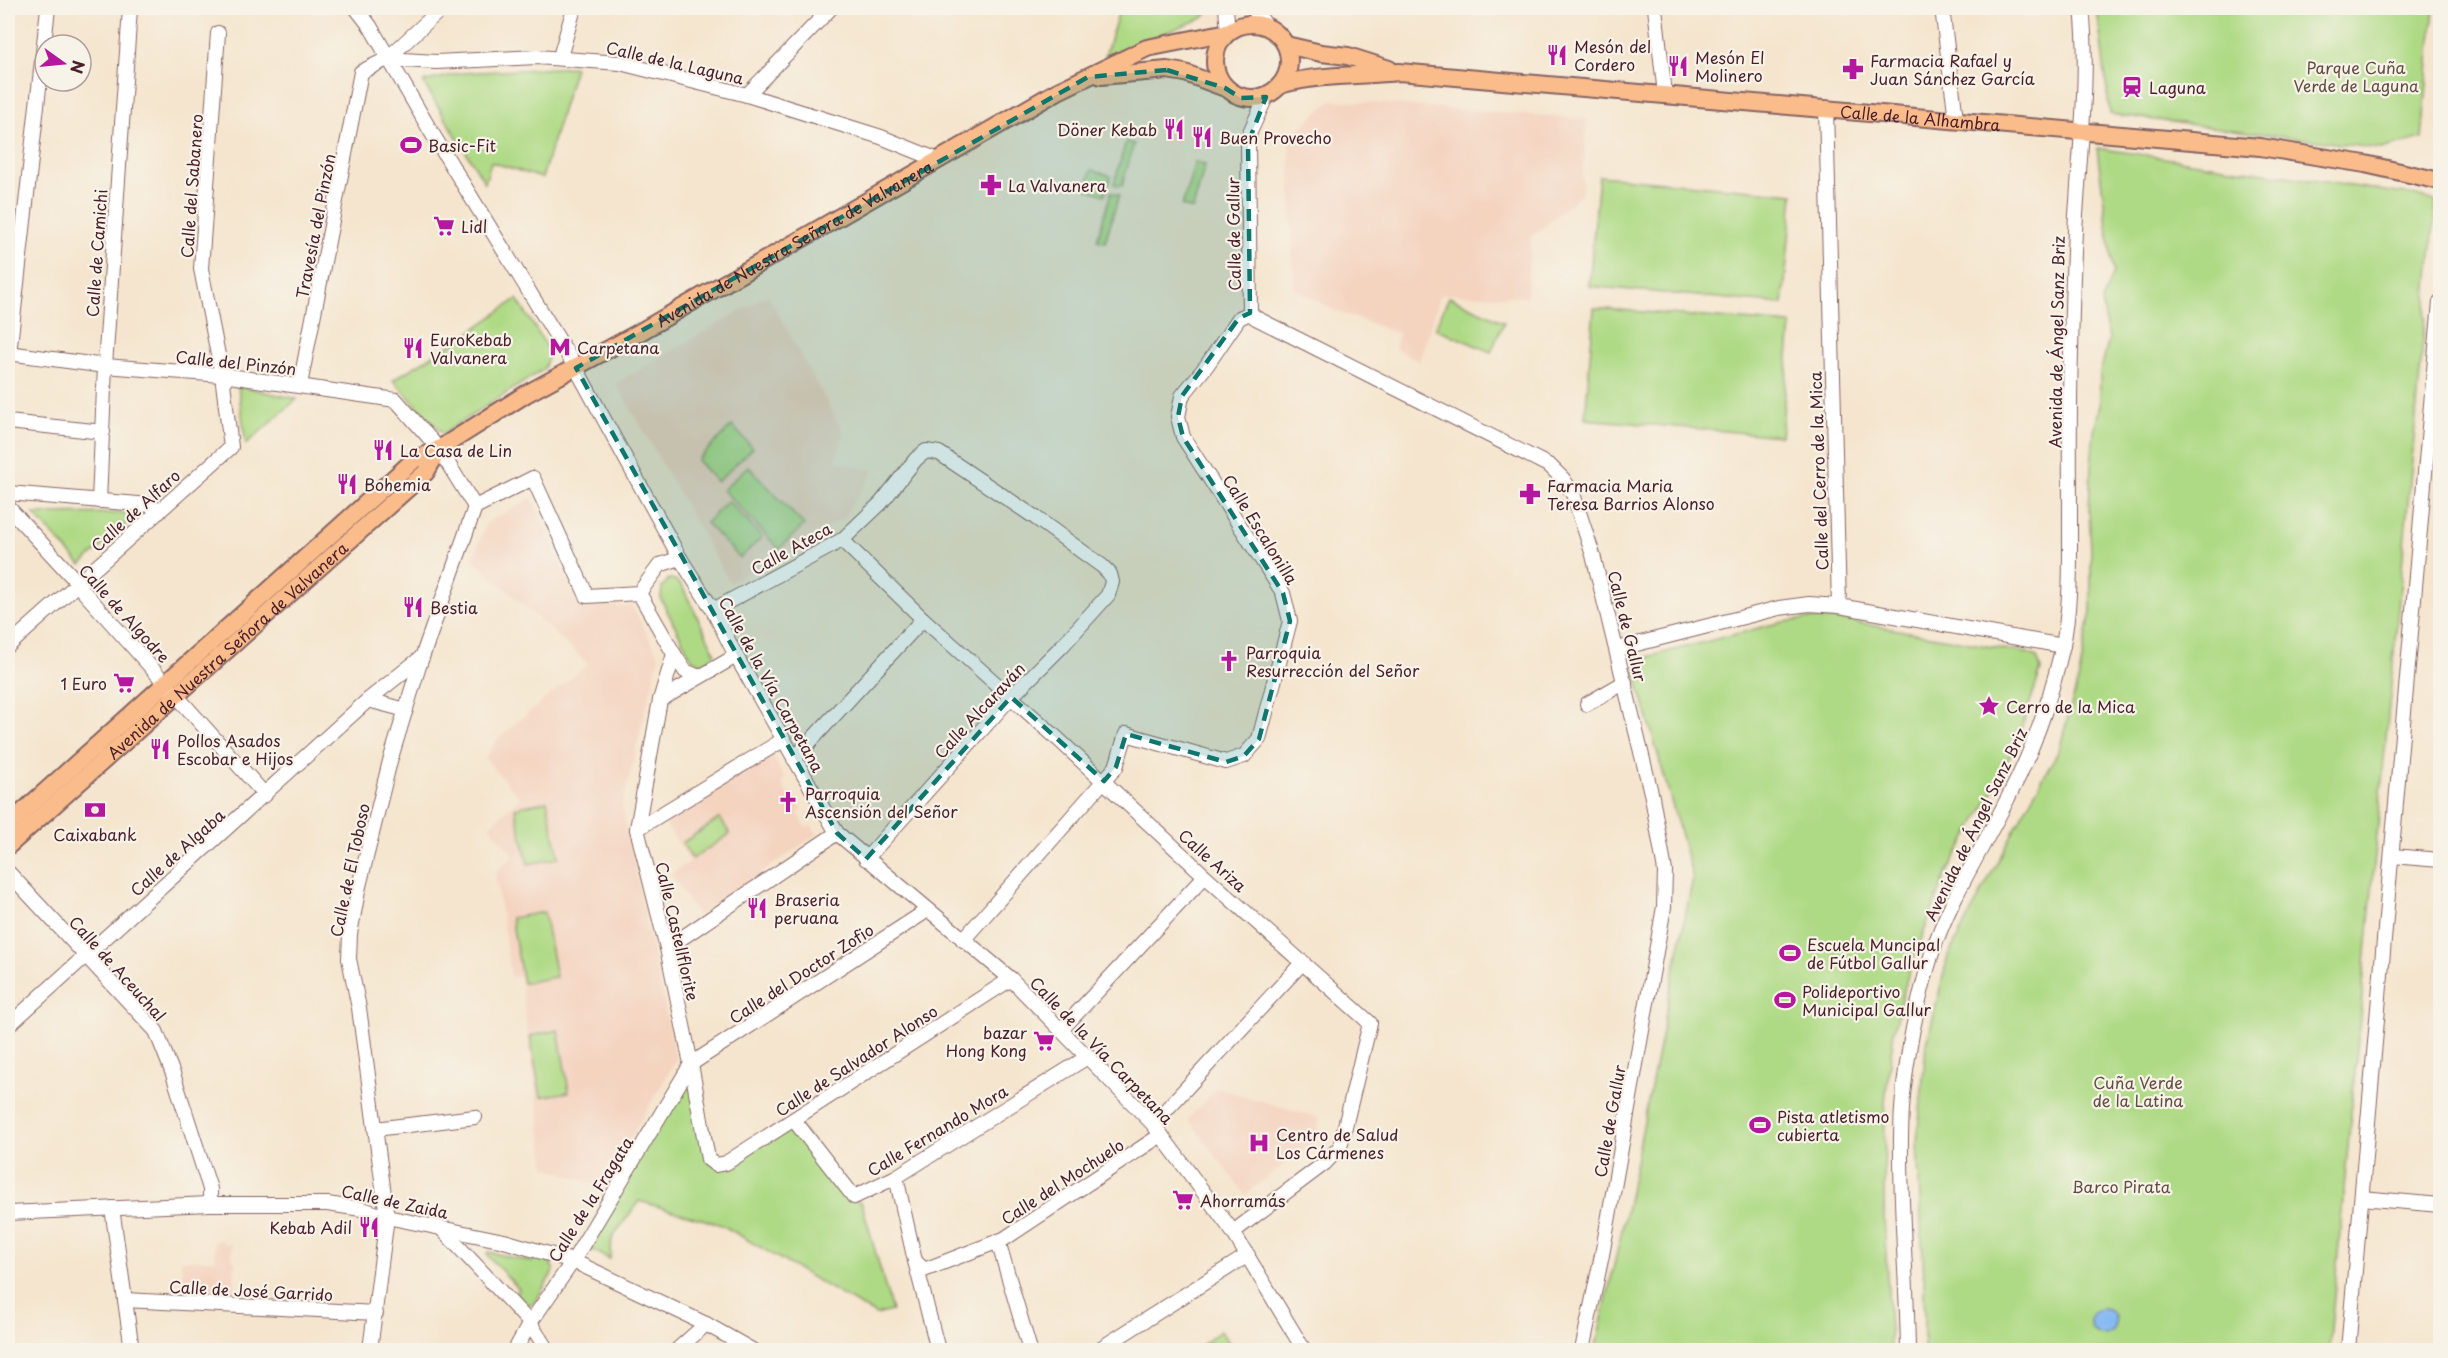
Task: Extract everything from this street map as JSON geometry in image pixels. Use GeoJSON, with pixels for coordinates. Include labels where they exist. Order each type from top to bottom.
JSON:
{"type":"FeatureCollection","features":[{"type":"Feature","properties":{"kind":"main road"},"geometry":{"type":"LineString","coordinates":[[1247,25],[1267,27],[1278,34],[1286,45],[1290,65],[1283,84],[1266,97],[1241,98],[1225,88],[1216,75],[1214,59],[1219,44],[1228,32],[1247,25]]}},
{"type":"Feature","properties":{"kind":"main road","name":"Avenida de Nuestra Señora de Valvanera"},"geometry":{"type":"LineString","coordinates":[[8,825],[426,472],[440,449],[526,394],[576,368],[1058,91],[1147,48],[1228,32]]}},
{"type":"Feature","properties":{"kind":"main road","name":"Calle de la Alhambra"},"geometry":{"type":"LineString","coordinates":[[1286,45],[1348,56],[1399,72]]}},
{"type":"Feature","properties":{"kind":"main road","name":"Avenida de Nuestra Señora de Valvanera"},"geometry":{"type":"LineString","coordinates":[[1088,77],[1167,70],[1185,73],[1225,88]]}},
{"type":"Feature","properties":{"kind":"main road","name":"Calle de la Alhambra"},"geometry":{"type":"LineString","coordinates":[[1283,84],[1319,76],[1346,77],[1399,72],[1665,94],[2260,147],[2365,164],[2440,181]]}},
{"type":"Feature","properties":{"kind":"main road","name":"Avenida de Nuestra Señora de Valvanera"},"geometry":{"type":"LineString","coordinates":[[8,846],[171,688]]}},
{"type":"Feature","properties":{"kind":"street"},"geometry":{"type":"LineString","coordinates":[[8,353],[48,8]]}},
{"type":"Feature","properties":{"kind":"street","name":"Calle de la Vía Carpetana"},"geometry":{"type":"LineString","coordinates":[[356,8],[373,32],[387,59],[576,368],[680,558],[713,610],[736,657],[837,833],[1011,979],[1089,1056],[1157,1129],[1233,1232],[1304,1350]]}},
{"type":"Feature","properties":{"kind":"street"},"geometry":{"type":"LineString","coordinates":[[387,59],[442,8]]}},
{"type":"Feature","properties":{"kind":"street"},"geometry":{"type":"LineString","coordinates":[[560,57],[574,8]]}},
{"type":"Feature","properties":{"kind":"street"},"geometry":{"type":"LineString","coordinates":[[747,95],[831,8]]}},
{"type":"Feature","properties":{"kind":"street"},"geometry":{"type":"LineString","coordinates":[[1226,8],[1228,32]]}},
{"type":"Feature","properties":{"kind":"street"},"geometry":{"type":"LineString","coordinates":[[1253,8],[1267,27]]}},
{"type":"Feature","properties":{"kind":"street"},"geometry":{"type":"LineString","coordinates":[[1655,8],[1665,94]]}},
{"type":"Feature","properties":{"kind":"street"},"geometry":{"type":"LineString","coordinates":[[1942,8],[1956,119]]}},
{"type":"Feature","properties":{"kind":"street","name":"Avenida de Ángel Sanz Briz"},"geometry":{"type":"LineString","coordinates":[[1908,1350],[1900,1132],[1911,1034],[1932,951],[1964,878],[2008,800],[2026,762],[2047,709],[2063,646],[2070,578],[2070,354],[2082,130],[2085,40],[2082,8]]}},
{"type":"Feature","properties":{"kind":"street","name":"Calle de Camichi"},"geometry":{"type":"LineString","coordinates":[[99,501],[105,366],[130,9]]}},
{"type":"Feature","properties":{"kind":"street","name":"Calle del Sabanero"},"geometry":{"type":"LineString","coordinates":[[218,33],[201,269],[222,375],[231,447]]}},
{"type":"Feature","properties":{"kind":"street","name":"Calle de la Laguna"},"geometry":{"type":"LineString","coordinates":[[387,59],[436,62],[560,57],[620,63],[747,95],[880,137],[938,159]]}},
{"type":"Feature","properties":{"kind":"street","name":"Travesía del Pinzón"},"geometry":{"type":"LineString","coordinates":[[300,385],[361,72],[387,59]]}},
{"type":"Feature","properties":{"kind":"street","name":"Calle de Gallur"},"geometry":{"type":"LineString","coordinates":[[1266,97],[1250,132],[1248,143],[1250,313],[1550,466],[1573,494],[1593,555],[1617,649],[1652,797],[1665,871],[1664,907],[1604,1245],[1582,1350]]}},
{"type":"Feature","properties":{"kind":"street","name":"Calle del Cerro de la Mica"},"geometry":{"type":"LineString","coordinates":[[1826,108],[1839,606]]}},
{"type":"Feature","properties":{"kind":"street"},"geometry":{"type":"LineString","coordinates":[[2348,1350],[2392,856],[2433,468],[2440,302]]}},
{"type":"Feature","properties":{"kind":"street","name":"Calle Escalonilla"},"geometry":{"type":"LineString","coordinates":[[1104,781],[1116,767],[1126,734],[1226,762],[1244,756],[1259,739],[1290,621],[1283,593],[1183,437],[1178,417],[1182,396],[1207,365],[1239,318],[1250,313]]}},
{"type":"Feature","properties":{"kind":"street","name":"Calle del Pinzón"},"geometry":{"type":"LineString","coordinates":[[8,353],[105,366],[222,375],[396,400],[440,449],[475,507]]}},
{"type":"Feature","properties":{"kind":"street"},"geometry":{"type":"LineString","coordinates":[[8,422],[103,432]]}},
{"type":"Feature","properties":{"kind":"street","name":"Calle de Alfaro"},"geometry":{"type":"LineString","coordinates":[[8,646],[231,447]]}},
{"type":"Feature","properties":{"kind":"street","name":"Calle Ateca"},"geometry":{"type":"LineString","coordinates":[[713,610],[842,540],[881,503],[916,459],[926,451],[939,453],[1036,518],[1102,566],[1110,574],[1112,582]]}},
{"type":"Feature","properties":{"kind":"street"},"geometry":{"type":"LineString","coordinates":[[475,507],[533,478],[587,596],[639,592],[660,565],[680,558]]}},
{"type":"Feature","properties":{"kind":"street"},"geometry":{"type":"LineString","coordinates":[[8,494],[150,505],[159,512]]}},
{"type":"Feature","properties":{"kind":"street","name":"Calle de Algodre"},"geometry":{"type":"LineString","coordinates":[[8,507],[265,795]]}},
{"type":"Feature","properties":{"kind":"street","name":"Calle de El Toboso"},"geometry":{"type":"LineString","coordinates":[[370,1350],[387,1217],[359,1008],[349,959],[350,933],[359,886],[390,761],[422,657],[475,507]]}},
{"type":"Feature","properties":{"kind":"street","name":"Calle Ariza"},"geometry":{"type":"LineString","coordinates":[[842,540],[922,619],[1370,1023],[1340,1147],[1325,1163],[1233,1232]]}},
{"type":"Feature","properties":{"kind":"street","name":"Calle Alcaraván"},"geometry":{"type":"LineString","coordinates":[[866,859],[1011,697],[1063,645],[1108,595],[1112,582]]}},
{"type":"Feature","properties":{"kind":"street"},"geometry":{"type":"LineString","coordinates":[[639,592],[674,654],[686,671],[699,677]]}},
{"type":"Feature","properties":{"kind":"street"},"geometry":{"type":"LineString","coordinates":[[1617,649],[1779,608],[1809,604],[1839,606],[2063,646]]}},
{"type":"Feature","properties":{"kind":"street"},"geometry":{"type":"LineString","coordinates":[[794,759],[922,619]]}},
{"type":"Feature","properties":{"kind":"street","name":"Calle Castellflorite"},"geometry":{"type":"LineString","coordinates":[[674,654],[660,700],[637,829],[667,948],[692,1064],[708,1159],[716,1166]]}},
{"type":"Feature","properties":{"kind":"street","name":"Calle de Algaba"},"geometry":{"type":"LineString","coordinates":[[8,1026],[368,700],[422,657]]}},
{"type":"Feature","properties":{"kind":"street"},"geometry":{"type":"LineString","coordinates":[[660,700],[736,657]]}},
{"type":"Feature","properties":{"kind":"street"},"geometry":{"type":"LineString","coordinates":[[1587,704],[1625,682]]}},
{"type":"Feature","properties":{"kind":"street"},"geometry":{"type":"LineString","coordinates":[[368,700],[406,710]]}},
{"type":"Feature","properties":{"kind":"street"},"geometry":{"type":"LineString","coordinates":[[637,829],[783,740]]}},
{"type":"Feature","properties":{"kind":"street"},"geometry":{"type":"LineString","coordinates":[[963,940],[1104,781]]}},
{"type":"Feature","properties":{"kind":"street"},"geometry":{"type":"LineString","coordinates":[[667,948],[837,833]]}},
{"type":"Feature","properties":{"kind":"street"},"geometry":{"type":"LineString","coordinates":[[2392,856],[2440,860]]}},
{"type":"Feature","properties":{"kind":"street","name":"Calle de Aceuchal"},"geometry":{"type":"LineString","coordinates":[[8,872],[156,1031],[173,1074],[210,1189],[210,1204]]}},
{"type":"Feature","properties":{"kind":"street"},"geometry":{"type":"LineString","coordinates":[[1062,1029],[1205,876]]}},
{"type":"Feature","properties":{"kind":"street","name":"Calle del Doctor Zofio"},"geometry":{"type":"LineString","coordinates":[[692,1064],[928,910]]}},
{"type":"Feature","properties":{"kind":"street","name":"Calle del Mochuelo"},"geometry":{"type":"LineString","coordinates":[[915,1262],[924,1270],[1004,1239],[1157,1129],[1303,962]]}},
{"type":"Feature","properties":{"kind":"street","name":"Calle de Salvador Alonso"},"geometry":{"type":"LineString","coordinates":[[716,1166],[726,1163],[795,1120],[1011,979]]}},
{"type":"Feature","properties":{"kind":"street","name":"Calle Fernando Mora"},"geometry":{"type":"LineString","coordinates":[[795,1120],[854,1197],[896,1177],[1089,1056]]}},
{"type":"Feature","properties":{"kind":"street","name":"Calle de la Fragata"},"geometry":{"type":"LineString","coordinates":[[515,1350],[530,1323],[573,1261],[692,1064]]}},
{"type":"Feature","properties":{"kind":"street"},"geometry":{"type":"LineString","coordinates":[[375,1129],[475,1117]]}},
{"type":"Feature","properties":{"kind":"street"},"geometry":{"type":"LineString","coordinates":[[896,1177],[938,1350]]}},
{"type":"Feature","properties":{"kind":"street"},"geometry":{"type":"LineString","coordinates":[[2362,1198],[2440,1205]]}},
{"type":"Feature","properties":{"kind":"street","name":"Calle de Zaida"},"geometry":{"type":"LineString","coordinates":[[8,1213],[210,1204],[327,1204],[362,1209],[387,1217],[504,1241],[573,1261],[706,1324],[752,1350]]}},
{"type":"Feature","properties":{"kind":"street"},"geometry":{"type":"LineString","coordinates":[[112,1208],[132,1350]]}},
{"type":"Feature","properties":{"kind":"street"},"geometry":{"type":"LineString","coordinates":[[441,1227],[530,1323],[547,1350]]}},
{"type":"Feature","properties":{"kind":"street"},"geometry":{"type":"LineString","coordinates":[[998,1241],[1030,1350]]}},
{"type":"Feature","properties":{"kind":"street"},"geometry":{"type":"LineString","coordinates":[[1098,1350],[1248,1255]]}},
{"type":"Feature","properties":{"kind":"street","name":"Calle de José Garrido"},"geometry":{"type":"LineString","coordinates":[[125,1300],[375,1313]]}},
{"type":"Feature","properties":{"kind":"street"},"geometry":{"type":"LineString","coordinates":[[677,1350],[706,1324]]}},
{"type":"Feature","properties":{"kind":"highlighted area"},"geometry":{"type":"Polygon","coordinates":[[[1167,70],[1225,88],[1241,98],[1266,97],[1248,143],[1250,313],[1239,318],[1182,396],[1178,417],[1183,437],[1283,593],[1290,621],[1259,739],[1244,756],[1226,762],[1126,734],[1116,767],[1104,781],[1011,697],[866,859],[837,833],[576,368],[1088,77],[1167,70]]]}},
{"type":"Feature","properties":{"kind":"shaded area"},"geometry":{"type":"Polygon","coordinates":[[[1332,100],[1587,119],[1581,195],[1531,237],[1527,297],[1441,294],[1419,361],[1395,349],[1399,334],[1336,311],[1294,289],[1289,137],[1332,100]]]}},
{"type":"Feature","properties":{"kind":"shaded area"},"geometry":{"type":"Polygon","coordinates":[[[768,295],[844,433],[836,460],[874,471],[843,518],[730,583],[616,383],[768,295]]]}},
{"type":"Feature","properties":{"kind":"shaded area"},"geometry":{"type":"Polygon","coordinates":[[[532,498],[578,605],[632,606],[659,656],[622,805],[676,1060],[602,1187],[546,1167],[520,976],[511,977],[495,873],[514,855],[489,826],[520,798],[485,758],[497,740],[588,664],[473,559],[486,523],[532,498]]]}},
{"type":"Feature","properties":{"kind":"shaded area"},"geometry":{"type":"Polygon","coordinates":[[[772,754],[785,779],[781,782],[789,797],[793,795],[802,810],[798,813],[806,828],[811,825],[817,834],[699,916],[671,874],[690,862],[665,823],[772,754]]]}},
{"type":"Feature","properties":{"kind":"shaded area","name":"Centro de Salud Los Cármenes"},"geometry":{"type":"Polygon","coordinates":[[[1216,1088],[1320,1118],[1315,1141],[1245,1194],[1188,1119],[1216,1088]]]}},
{"type":"Feature","properties":{"kind":"shaded area"},"geometry":{"type":"Polygon","coordinates":[[[223,1240],[223,1244],[231,1244],[233,1261],[235,1261],[234,1298],[185,1297],[181,1260],[216,1260],[214,1241],[223,1240]]]}},
{"type":"Feature","properties":{"kind":"green space"},"geometry":{"type":"Polygon","coordinates":[[[1120,8],[1210,8],[1203,18],[1105,56],[1120,8]]]}},
{"type":"Feature","properties":{"kind":"green space","name":"Parque Cuña Verde de Laguna"},"geometry":{"type":"Polygon","coordinates":[[[2097,8],[2434,8],[2422,138],[2381,149],[2110,114],[2097,8]]]}},
{"type":"Feature","properties":{"kind":"green space"},"geometry":{"type":"Polygon","coordinates":[[[575,67],[542,178],[491,162],[485,183],[423,82],[462,73],[575,67]]]}},
{"type":"Feature","properties":{"kind":"green space"},"geometry":{"type":"Polygon","coordinates":[[[1126,141],[1134,144],[1122,186],[1114,184],[1126,141]]]}},
{"type":"Feature","properties":{"kind":"green space","name":"Cuña Verde de la Latina"},"geometry":{"type":"Polygon","coordinates":[[[2097,148],[2412,195],[2436,201],[2329,1350],[1924,1350],[1924,1278],[1917,1143],[1926,1047],[1948,956],[2059,750],[2079,677],[2091,611],[2089,510],[2091,467],[2094,431],[2100,405],[2100,373],[2109,339],[2102,302],[2113,272],[2097,148]]]}},
{"type":"Feature","properties":{"kind":"green space"},"geometry":{"type":"Polygon","coordinates":[[[1195,162],[1205,165],[1193,209],[1182,206],[1195,162]]]}},
{"type":"Feature","properties":{"kind":"green space"},"geometry":{"type":"Polygon","coordinates":[[[1091,170],[1111,176],[1105,195],[1086,189],[1091,170]]]}},
{"type":"Feature","properties":{"kind":"green space"},"geometry":{"type":"Polygon","coordinates":[[[1599,176],[1793,194],[1783,304],[1589,286],[1599,176]]]}},
{"type":"Feature","properties":{"kind":"green space"},"geometry":{"type":"Polygon","coordinates":[[[1111,192],[1119,195],[1105,242],[1097,240],[1111,192]]]}},
{"type":"Feature","properties":{"kind":"green space"},"geometry":{"type":"Polygon","coordinates":[[[1449,297],[1504,322],[1491,352],[1435,328],[1449,297]]]}},
{"type":"Feature","properties":{"kind":"green space"},"geometry":{"type":"Polygon","coordinates":[[[517,299],[550,352],[544,369],[443,434],[393,380],[460,339],[517,299]]]}},
{"type":"Feature","properties":{"kind":"green space"},"geometry":{"type":"Polygon","coordinates":[[[1594,308],[1791,324],[1781,436],[1585,419],[1594,308]]]}},
{"type":"Feature","properties":{"kind":"green space"},"geometry":{"type":"Polygon","coordinates":[[[238,386],[297,399],[246,444],[238,386]]]}},
{"type":"Feature","properties":{"kind":"green space"},"geometry":{"type":"Polygon","coordinates":[[[732,426],[753,448],[717,482],[697,460],[732,426]]]}},
{"type":"Feature","properties":{"kind":"green space"},"geometry":{"type":"Polygon","coordinates":[[[748,466],[804,525],[779,549],[723,490],[748,466]]]}},
{"type":"Feature","properties":{"kind":"green space"},"geometry":{"type":"Polygon","coordinates":[[[728,501],[762,537],[740,558],[706,523],[728,501]]]}},
{"type":"Feature","properties":{"kind":"green space"},"geometry":{"type":"Polygon","coordinates":[[[138,513],[81,565],[34,514],[138,513]]]}},
{"type":"Feature","properties":{"kind":"green space"},"geometry":{"type":"Polygon","coordinates":[[[669,579],[675,580],[682,586],[715,653],[702,664],[692,659],[661,599],[662,587],[669,579]]]}},
{"type":"Feature","properties":{"kind":"green space","name":"Polideportivo Municipal Gallur"},"geometry":{"type":"Polygon","coordinates":[[[1806,619],[1837,619],[2031,654],[2037,657],[2041,670],[2018,738],[1994,790],[1947,872],[1909,971],[1894,1030],[1885,1102],[1884,1216],[1891,1350],[1595,1350],[1624,1221],[1693,878],[1635,673],[1640,659],[1778,623],[1806,619]]]}},
{"type":"Feature","properties":{"kind":"green space"},"geometry":{"type":"Polygon","coordinates":[[[547,801],[559,858],[528,864],[515,808],[547,801]]]}},
{"type":"Feature","properties":{"kind":"green space"},"geometry":{"type":"Polygon","coordinates":[[[720,818],[730,834],[692,859],[682,843],[720,818]]]}},
{"type":"Feature","properties":{"kind":"green space"},"geometry":{"type":"Polygon","coordinates":[[[544,912],[556,977],[523,983],[511,918],[544,912]]]}},
{"type":"Feature","properties":{"kind":"green space"},"geometry":{"type":"Polygon","coordinates":[[[558,1030],[569,1092],[541,1097],[530,1036],[558,1030]]]}},
{"type":"Feature","properties":{"kind":"green space"},"geometry":{"type":"Polygon","coordinates":[[[691,1064],[716,1165],[794,1120],[854,1197],[862,1204],[892,1311],[876,1315],[722,1225],[639,1201],[612,1238],[610,1259],[590,1249],[602,1227],[596,1223],[691,1064]]]}},
{"type":"Feature","properties":{"kind":"green space"},"geometry":{"type":"Polygon","coordinates":[[[488,1252],[532,1262],[533,1257],[549,1261],[554,1270],[537,1299],[531,1304],[525,1303],[516,1293],[519,1289],[487,1255],[488,1252]]]}},
{"type":"Feature","properties":{"kind":"green space"},"geometry":{"type":"Polygon","coordinates":[[[1220,1331],[1235,1350],[1196,1350],[1220,1331]]]}},
{"type":"Feature","properties":{"kind":"water"},"geometry":{"type":"Polygon","coordinates":[[[2103,1309],[2112,1313],[2116,1322],[2112,1331],[2103,1335],[2094,1331],[2090,1322],[2094,1313],[2103,1309]]]}},
{"type":"Feature","properties":{"kind":"place","name":"Mesón del Cordero"},"geometry":{"type":"Point","coordinates":[1557,55]}},
{"type":"Feature","properties":{"kind":"place","name":"Mesón El Molinero"},"geometry":{"type":"Point","coordinates":[1678,66]}},
{"type":"Feature","properties":{"kind":"place","name":"Farmacia Rafael y Juan Sánchez García"},"geometry":{"type":"Point","coordinates":[1853,69]}},
{"type":"Feature","properties":{"kind":"place","name":"Laguna"},"geometry":{"type":"Point","coordinates":[2132,87]}},
{"type":"Feature","properties":{"kind":"place","name":"Döner Kebab"},"geometry":{"type":"Point","coordinates":[1174,129]}},
{"type":"Feature","properties":{"kind":"place","name":"Buen Provecho"},"geometry":{"type":"Point","coordinates":[1202,137]}},
{"type":"Feature","properties":{"kind":"place","name":"Basic-Fit"},"geometry":{"type":"Point","coordinates":[411,145]}},
{"type":"Feature","properties":{"kind":"place","name":"La Valvanera"},"geometry":{"type":"Point","coordinates":[991,185]}},
{"type":"Feature","properties":{"kind":"place","name":"Lidl"},"geometry":{"type":"Point","coordinates":[444,226]}},
{"type":"Feature","properties":{"kind":"place","name":"Carpetana"},"geometry":{"type":"Point","coordinates":[560,347]}},
{"type":"Feature","properties":{"kind":"place","name":"EuroKebab Valvanera"},"geometry":{"type":"Point","coordinates":[413,348]}},
{"type":"Feature","properties":{"kind":"place","name":"La Casa de Lin"},"geometry":{"type":"Point","coordinates":[383,450]}},
{"type":"Feature","properties":{"kind":"place","name":"Bohemia"},"geometry":{"type":"Point","coordinates":[347,484]}},
{"type":"Feature","properties":{"kind":"place","name":"Farmacia Maria Teresa Barrios Alonso"},"geometry":{"type":"Point","coordinates":[1530,494]}},
{"type":"Feature","properties":{"kind":"place","name":"Bestia"},"geometry":{"type":"Point","coordinates":[413,607]}},
{"type":"Feature","properties":{"kind":"place","name":"Parroquia Resurrección del Señor"},"geometry":{"type":"Point","coordinates":[1229,661]}},
{"type":"Feature","properties":{"kind":"place","name":"1 Euro"},"geometry":{"type":"Point","coordinates":[124,683]}},
{"type":"Feature","properties":{"kind":"place","name":"Cerro de la Mica"},"geometry":{"type":"Point","coordinates":[1989,706]}},
{"type":"Feature","properties":{"kind":"place","name":"Pollos Asados Escobar e Hijos"},"geometry":{"type":"Point","coordinates":[160,749]}},
{"type":"Feature","properties":{"kind":"place","name":"Parroquia Ascensión del Señor"},"geometry":{"type":"Point","coordinates":[788,802]}},
{"type":"Feature","properties":{"kind":"place","name":"Caixabank"},"geometry":{"type":"Point","coordinates":[95,810]}},
{"type":"Feature","properties":{"kind":"place","name":"Braseria peruana"},"geometry":{"type":"Point","coordinates":[757,908]}},
{"type":"Feature","properties":{"kind":"place","name":"Escuela Muncipal de Fútbol Gallur"},"geometry":{"type":"Point","coordinates":[1790,953]}},
{"type":"Feature","properties":{"kind":"place","name":"Polideportivo Municipal Gallur"},"geometry":{"type":"Point","coordinates":[1785,1000]}},
{"type":"Feature","properties":{"kind":"place","name":"bazar Hong Kong"},"geometry":{"type":"Point","coordinates":[1044,1041]}},
{"type":"Feature","properties":{"kind":"place","name":"Pista atletismo cubierta"},"geometry":{"type":"Point","coordinates":[1760,1125]}},
{"type":"Feature","properties":{"kind":"place","name":"Centro de Salud Los Cármenes"},"geometry":{"type":"Point","coordinates":[1259,1143]}},
{"type":"Feature","properties":{"kind":"place","name":"Ahorramás"},"geometry":{"type":"Point","coordinates":[1183,1200]}},
{"type":"Feature","properties":{"kind":"place","name":"Kebab Adil"},"geometry":{"type":"Point","coordinates":[369,1227]}},
{"type":"Feature","properties":{"kind":"park label","name":"Barco Pirata"},"geometry":{"type":"Point","coordinates":[2121,1186]}}]}
